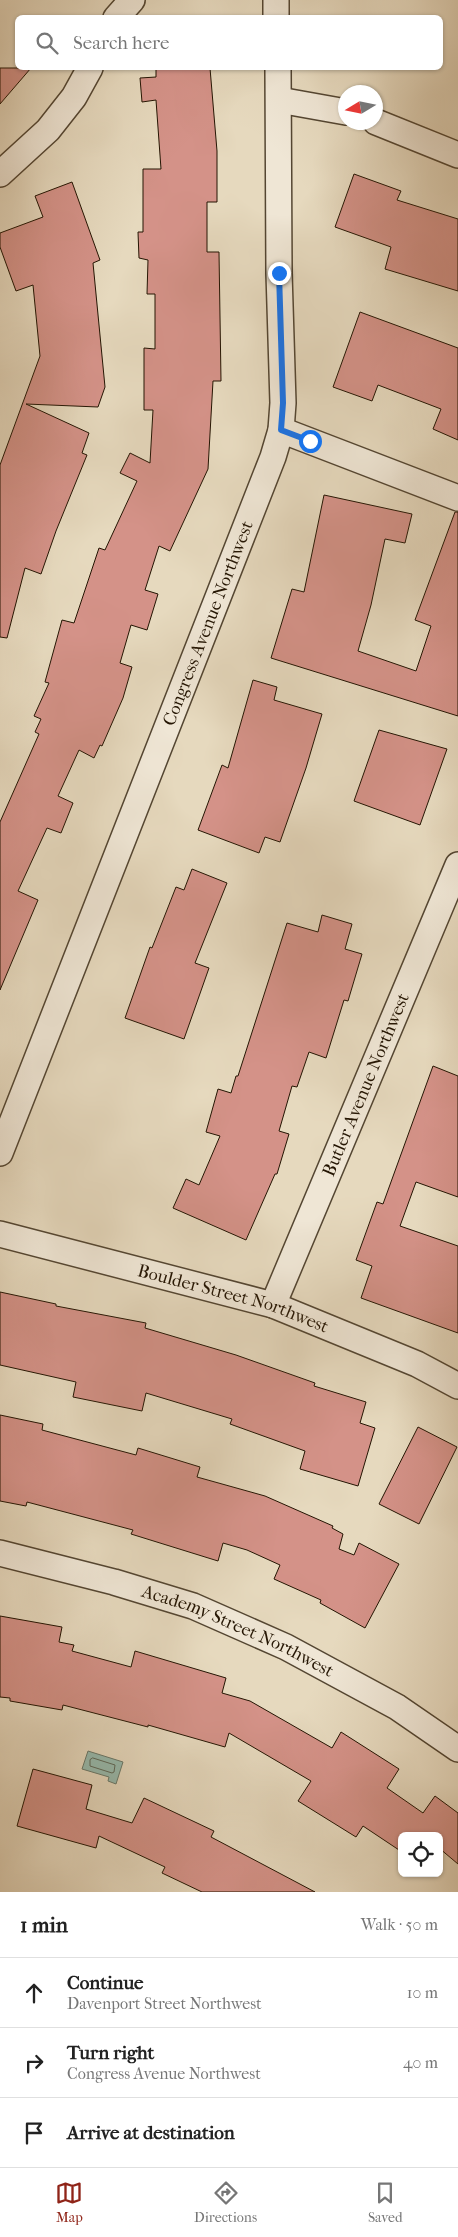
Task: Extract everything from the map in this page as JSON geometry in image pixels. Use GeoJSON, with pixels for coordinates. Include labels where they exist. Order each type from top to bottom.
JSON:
{"type":"FeatureCollection","features":[{"type":"Feature","properties":{"kind":"street"},"geometry":{"type":"LineString","coordinates":[[119,15],[132,0]]}},
{"type":"Feature","properties":{"kind":"street"},"geometry":{"type":"LineString","coordinates":[[276,0],[276,15]]}},
{"type":"Feature","properties":{"kind":"street"},"geometry":{"type":"LineString","coordinates":[[0,174],[48,130],[74,97],[89,70]]}},
{"type":"Feature","properties":{"kind":"street","name":"Congress Avenue Northwest"},"geometry":{"type":"LineString","coordinates":[[0,1153],[270,467],[281,430],[283,403],[279,273],[278,70]]}},
{"type":"Feature","properties":{"kind":"street"},"geometry":{"type":"LineString","coordinates":[[279,100],[338,111]]}},
{"type":"Feature","properties":{"kind":"street"},"geometry":{"type":"LineString","coordinates":[[383,125],[458,156]]}},
{"type":"Feature","properties":{"kind":"street"},"geometry":{"type":"LineString","coordinates":[[281,430],[458,498]]}},
{"type":"Feature","properties":{"kind":"street","name":"Butler Avenue Northwest"},"geometry":{"type":"LineString","coordinates":[[273,1305],[458,865]]}},
{"type":"Feature","properties":{"kind":"street","name":"Boulder Street Northwest"},"geometry":{"type":"LineString","coordinates":[[0,1234],[273,1305],[417,1364],[458,1386]]}},
{"type":"Feature","properties":{"kind":"street","name":"Academy Street Northwest"},"geometry":{"type":"LineString","coordinates":[[0,1553],[114,1582],[210,1614],[286,1647],[397,1707],[458,1749]]}},
{"type":"Feature","properties":{"kind":"water"},"geometry":{"type":"Polygon","coordinates":[[[88,1751],[123,1762],[116,1784],[108,1781],[109,1777],[82,1769],[88,1751]]]}},
{"type":"Feature","properties":{"kind":"building"},"geometry":{"type":"Polygon","coordinates":[[[0,68],[29,70],[0,104],[0,68]]]}},
{"type":"Feature","properties":{"kind":"building"},"geometry":{"type":"Polygon","coordinates":[[[156,70],[210,70],[217,151],[217,202],[207,202],[207,252],[219,252],[221,381],[213,381],[208,469],[170,551],[159,546],[145,590],[158,594],[147,630],[131,625],[120,663],[132,667],[123,698],[102,746],[100,745],[94,758],[79,750],[58,796],[73,803],[61,833],[47,828],[18,891],[38,900],[0,990],[0,822],[39,734],[35,732],[41,719],[34,716],[49,683],[45,682],[62,620],[74,623],[99,548],[105,550],[137,481],[120,473],[130,453],[150,463],[153,410],[144,410],[144,348],[155,349],[155,294],[147,294],[148,260],[139,258],[138,232],[143,232],[143,169],[161,169],[156,100],[142,102],[140,78],[156,77],[156,70]]]}},
{"type":"Feature","properties":{"kind":"building"},"geometry":{"type":"Polygon","coordinates":[[[354,174],[401,191],[397,200],[458,219],[458,291],[385,269],[391,247],[335,227],[354,174]]]}},
{"type":"Feature","properties":{"kind":"building"},"geometry":{"type":"Polygon","coordinates":[[[72,182],[100,260],[93,263],[105,387],[98,407],[26,404],[89,433],[82,453],[87,455],[56,531],[41,574],[25,568],[7,638],[0,637],[0,465],[40,356],[33,285],[16,291],[0,247],[0,233],[43,217],[35,196],[72,182]]]}},
{"type":"Feature","properties":{"kind":"building"},"geometry":{"type":"Polygon","coordinates":[[[360,312],[458,348],[458,440],[433,429],[441,409],[378,385],[372,401],[333,387],[360,312]]]}},
{"type":"Feature","properties":{"kind":"building"},"geometry":{"type":"Polygon","coordinates":[[[324,495],[412,514],[405,543],[385,539],[371,605],[358,651],[416,671],[431,626],[415,620],[455,512],[458,512],[458,716],[271,658],[292,589],[304,592],[324,495]]]}},
{"type":"Feature","properties":{"kind":"building"},"geometry":{"type":"Polygon","coordinates":[[[253,680],[277,687],[274,700],[322,714],[306,768],[280,842],[265,837],[259,853],[198,830],[222,765],[228,768],[253,680]]]}},
{"type":"Feature","properties":{"kind":"building"},"geometry":{"type":"Polygon","coordinates":[[[379,730],[447,749],[420,825],[354,801],[379,730]]]}},
{"type":"Feature","properties":{"kind":"building"},"geometry":{"type":"Polygon","coordinates":[[[192,869],[227,883],[195,963],[209,968],[184,1039],[125,1018],[150,947],[152,948],[176,887],[184,890],[192,869]]]}},
{"type":"Feature","properties":{"kind":"building"},"geometry":{"type":"Polygon","coordinates":[[[322,915],[352,924],[345,949],[362,954],[348,1001],[344,1000],[326,1058],[309,1052],[297,1087],[292,1086],[279,1131],[289,1134],[277,1174],[275,1174],[246,1240],[173,1208],[186,1179],[199,1185],[220,1136],[206,1132],[218,1089],[231,1093],[287,923],[318,932],[322,915]]]}},
{"type":"Feature","properties":{"kind":"building"},"geometry":{"type":"Polygon","coordinates":[[[433,1066],[458,1076],[458,1197],[416,1182],[400,1226],[458,1246],[458,1333],[361,1298],[372,1266],[356,1260],[377,1202],[383,1204],[433,1066]]]}},
{"type":"Feature","properties":{"kind":"building"},"geometry":{"type":"Polygon","coordinates":[[[0,1292],[56,1304],[56,1306],[146,1323],[145,1328],[236,1355],[315,1383],[314,1386],[366,1402],[360,1423],[375,1428],[358,1486],[300,1469],[305,1451],[230,1424],[232,1419],[146,1393],[142,1411],[73,1397],[76,1382],[0,1365],[0,1292]]]}},
{"type":"Feature","properties":{"kind":"building"},"geometry":{"type":"Polygon","coordinates":[[[0,1415],[43,1424],[42,1430],[136,1455],[138,1448],[200,1467],[197,1477],[265,1496],[333,1526],[332,1528],[343,1534],[339,1549],[354,1555],[359,1543],[399,1564],[365,1628],[320,1603],[321,1600],[274,1579],[280,1565],[247,1550],[223,1543],[218,1561],[131,1534],[133,1530],[27,1502],[26,1506],[0,1501],[0,1415]]]}},
{"type":"Feature","properties":{"kind":"building"},"geometry":{"type":"Polygon","coordinates":[[[418,1427],[457,1447],[419,1524],[379,1504],[418,1427]]]}},
{"type":"Feature","properties":{"kind":"building"},"geometry":{"type":"Polygon","coordinates":[[[0,1616],[62,1627],[59,1642],[74,1645],[72,1651],[131,1667],[135,1651],[226,1678],[222,1693],[250,1701],[332,1748],[341,1732],[399,1769],[387,1788],[423,1813],[435,1796],[458,1813],[458,1864],[443,1851],[443,1832],[398,1832],[398,1849],[363,1826],[356,1837],[298,1801],[311,1781],[229,1733],[225,1747],[148,1725],[148,1727],[63,1705],[62,1710],[10,1701],[10,1698],[0,1697],[0,1616]]]}},
{"type":"Feature","properties":{"kind":"building"},"geometry":{"type":"Polygon","coordinates":[[[33,1769],[92,1785],[86,1809],[132,1823],[144,1798],[214,1831],[211,1837],[315,1892],[202,1892],[162,1873],[165,1867],[99,1836],[96,1848],[17,1826],[33,1769]]]}},
{"type":"Feature","properties":{"kind":"route"},"geometry":{"type":"LineString","coordinates":[[279,273],[283,403],[281,430],[310,441]]}}]}
